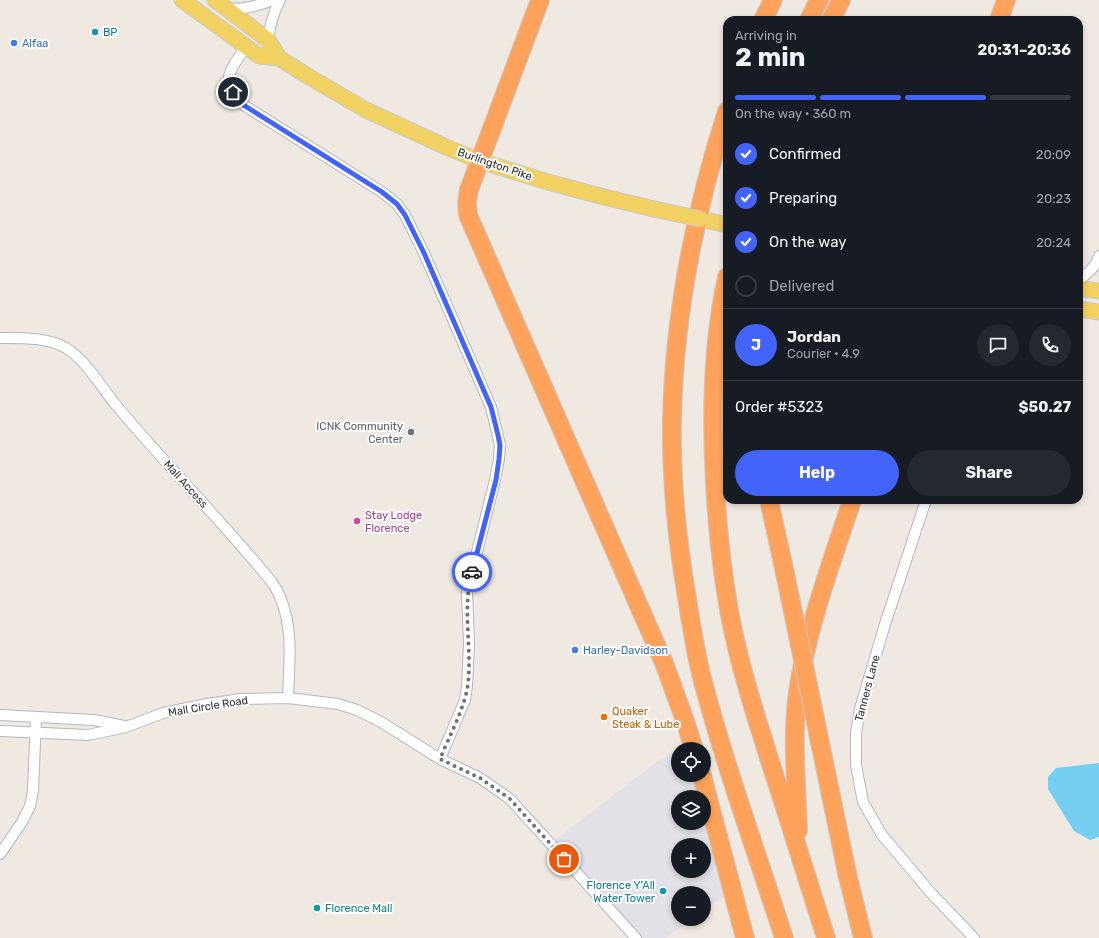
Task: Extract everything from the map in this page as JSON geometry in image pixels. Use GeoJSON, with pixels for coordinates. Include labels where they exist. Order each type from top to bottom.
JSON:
{"type":"FeatureCollection","features":[{"type":"Feature","properties":{"kind":"highway"},"geometry":{"type":"LineString","coordinates":[[540,0],[469,190],[467,202],[468,215],[664,663],[692,742]]}},
{"type":"Feature","properties":{"kind":"highway"},"geometry":{"type":"LineString","coordinates":[[766,16],[773,0]]}},
{"type":"Feature","properties":{"kind":"highway"},"geometry":{"type":"LineString","coordinates":[[811,16],[819,0]]}},
{"type":"Feature","properties":{"kind":"highway"},"geometry":{"type":"LineString","coordinates":[[833,16],[841,0]]}},
{"type":"Feature","properties":{"kind":"highway"},"geometry":{"type":"LineString","coordinates":[[1000,16],[1006,0]]}},
{"type":"Feature","properties":{"kind":"highway"},"geometry":{"type":"LineString","coordinates":[[723,124],[707,178],[691,250],[679,326],[672,420],[673,466],[680,556],[701,672],[721,744],[784,938]]}},
{"type":"Feature","properties":{"kind":"highway"},"geometry":{"type":"LineString","coordinates":[[723,303],[717,341],[713,390],[713,434],[718,532],[728,602],[752,705],[826,938]]}},
{"type":"Feature","properties":{"kind":"highway"},"geometry":{"type":"LineString","coordinates":[[770,504],[847,873],[863,938]]}},
{"type":"Feature","properties":{"kind":"highway"},"geometry":{"type":"LineString","coordinates":[[798,850],[795,742],[797,706],[802,671],[816,615],[851,504]]}},
{"type":"Feature","properties":{"kind":"highway"},"geometry":{"type":"LineString","coordinates":[[704,782],[745,938]]}},
{"type":"Feature","properties":{"kind":"main road","name":"Burlington Pike"},"geometry":{"type":"LineString","coordinates":[[182,0],[259,56],[279,58],[375,114],[439,144],[480,161],[554,184],[654,209],[723,224]]}},
{"type":"Feature","properties":{"kind":"main road","name":"Burlington Pike"},"geometry":{"type":"LineString","coordinates":[[214,0],[268,40],[279,58]]}},
{"type":"Feature","properties":{"kind":"main road"},"geometry":{"type":"LineString","coordinates":[[1083,289],[1099,291]]}},
{"type":"Feature","properties":{"kind":"main road"},"geometry":{"type":"LineString","coordinates":[[1083,310],[1099,312]]}},
{"type":"Feature","properties":{"kind":"street"},"geometry":{"type":"LineString","coordinates":[[227,9],[247,9],[262,5],[272,0]]}},
{"type":"Feature","properties":{"kind":"street"},"geometry":{"type":"LineString","coordinates":[[268,40],[271,21],[280,0]]}},
{"type":"Feature","properties":{"kind":"street"},"geometry":{"type":"LineString","coordinates":[[246,47],[232,68],[228,77],[237,99],[245,106],[382,192],[397,204],[405,215],[424,253],[491,407],[500,445],[499,459],[496,480],[468,592],[468,686],[465,700],[440,759]]}},
{"type":"Feature","properties":{"kind":"street"},"geometry":{"type":"LineString","coordinates":[[1083,276],[1097,263],[1099,256]]}},
{"type":"Feature","properties":{"kind":"street","name":"Mall Access"},"geometry":{"type":"LineString","coordinates":[[0,338],[22,338],[49,342],[61,346],[71,352],[85,365],[115,404],[271,581],[280,596],[286,615],[289,632],[288,698]]}},
{"type":"Feature","properties":{"kind":"street","name":"Tanners Lane"},"geometry":{"type":"LineString","coordinates":[[925,504],[885,624],[860,709],[856,733],[856,765],[864,802],[882,835],[931,893],[974,938]]}},
{"type":"Feature","properties":{"kind":"street","name":"Mall Circle Road"},"geometry":{"type":"LineString","coordinates":[[36,733],[88,735],[126,727],[163,713],[204,704],[241,699],[288,698],[338,704],[357,710],[381,722],[440,759],[480,778],[510,799],[636,938]]}},
{"type":"Feature","properties":{"kind":"street"},"geometry":{"type":"LineString","coordinates":[[0,715],[94,720],[126,727]]}},
{"type":"Feature","properties":{"kind":"street"},"geometry":{"type":"LineString","coordinates":[[0,854],[22,822],[30,806],[36,717]]}},
{"type":"Feature","properties":{"kind":"street"},"geometry":{"type":"LineString","coordinates":[[0,731],[36,733]]}},
{"type":"Feature","properties":{"kind":"shaded area"},"geometry":{"type":"Polygon","coordinates":[[[671,754],[671,782],[704,782],[706,790],[671,790],[671,830],[711,830],[711,808],[733,890],[711,906],[711,886],[671,886],[671,926],[682,926],[666,938],[636,938],[550,844],[658,761],[671,754]]]}},
{"type":"Feature","properties":{"kind":"water"},"geometry":{"type":"Polygon","coordinates":[[[1099,763],[1099,837],[1090,840],[1074,831],[1048,789],[1048,777],[1056,768],[1099,763]]]}},
{"type":"Feature","properties":{"kind":"way so far"},"geometry":{"type":"LineString","coordinates":[[472,572],[469,582],[467,615],[469,644],[468,686],[465,700],[440,759],[480,778],[510,799],[564,859]]}},
{"type":"Feature","properties":{"kind":"place","name":"BP"},"geometry":{"type":"Point","coordinates":[95,32]}},
{"type":"Feature","properties":{"kind":"place","name":"Alfaa"},"geometry":{"type":"Point","coordinates":[14,43]}},
{"type":"Feature","properties":{"kind":"place","name":"ICNK Community Center"},"geometry":{"type":"Point","coordinates":[411,432]}},
{"type":"Feature","properties":{"kind":"place","name":"Stay Lodge Florence"},"geometry":{"type":"Point","coordinates":[357,521]}},
{"type":"Feature","properties":{"kind":"place","name":"Harley-Davidson"},"geometry":{"type":"Point","coordinates":[575,650]}},
{"type":"Feature","properties":{"kind":"place","name":"Quaker Steak & Lube"},"geometry":{"type":"Point","coordinates":[604,717]}},
{"type":"Feature","properties":{"kind":"place","name":"Florence Y’All Water Tower"},"geometry":{"type":"Point","coordinates":[663,891]}},
{"type":"Feature","properties":{"kind":"place","name":"Florence Mall"},"geometry":{"type":"Point","coordinates":[317,908]}},
{"type":"Feature","properties":{"kind":"route"},"geometry":{"type":"LineString","coordinates":[[233,92],[237,99],[245,106],[382,192],[397,204],[405,215],[424,253],[491,407],[500,445],[496,480],[472,572]]}}]}
